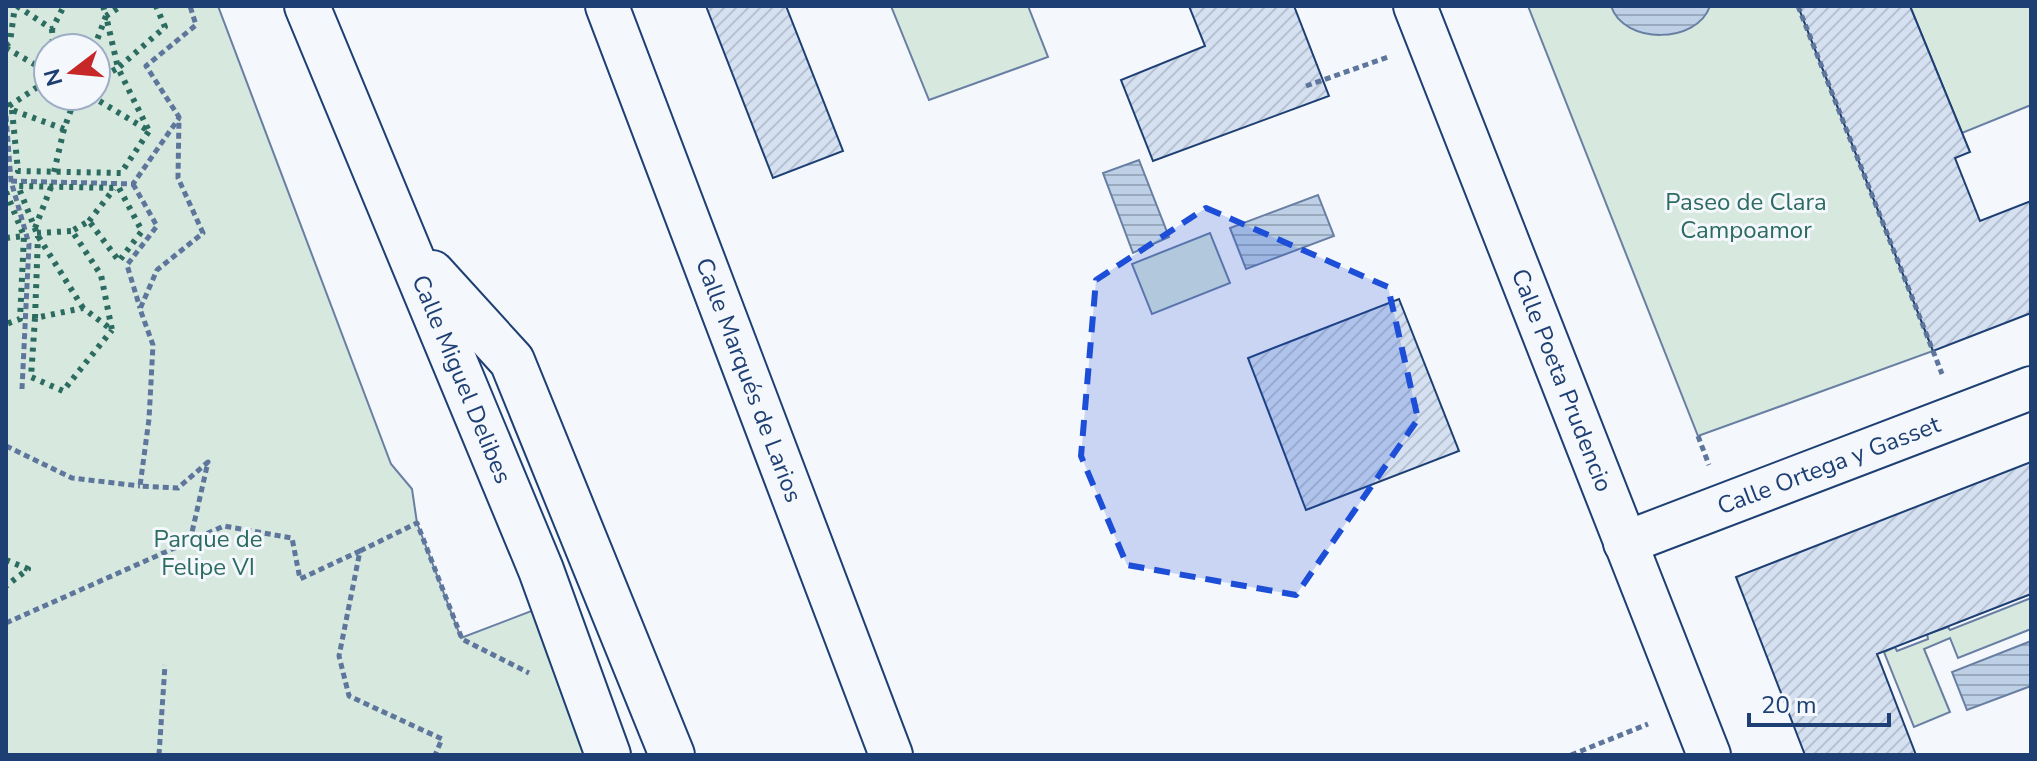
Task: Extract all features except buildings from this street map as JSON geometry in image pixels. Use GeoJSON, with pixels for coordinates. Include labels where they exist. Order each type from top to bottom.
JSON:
{"type":"FeatureCollection","features":[{"type":"Feature","properties":{"kind":"main road","name":"Calle Miguel Delibes"},"geometry":{"type":"LineString","coordinates":[[307,6],[412,250],[541,570],[608,755]]}},
{"type":"Feature","properties":{"kind":"main road"},"geometry":{"type":"LineString","coordinates":[[412,250],[512,361],[672,755]]}},
{"type":"Feature","properties":{"kind":"street","name":"Calle Marqués de Larios"},"geometry":{"type":"LineString","coordinates":[[607,6],[891,755]]}},
{"type":"Feature","properties":{"kind":"street","name":"Calle Poeta Prudencio"},"geometry":{"type":"LineString","coordinates":[[1422,24],[1709,755]]}},
{"type":"Feature","properties":{"kind":"street","name":"Calle Ortega y Gasset"},"geometry":{"type":"LineString","coordinates":[[1625,543],[2031,388]]}},
{"type":"Feature","properties":{"kind":"path"},"geometry":{"type":"LineString","coordinates":[[140,309],[157,270],[203,233],[178,178],[179,117],[146,66],[196,25],[190,6]]}},
{"type":"Feature","properties":{"kind":"path"},"geometry":{"type":"LineString","coordinates":[[1798,6],[1959,416]]}},
{"type":"Feature","properties":{"kind":"path"},"geometry":{"type":"LineString","coordinates":[[1306,86],[1422,24]]}},
{"type":"Feature","properties":{"kind":"path"},"geometry":{"type":"LineString","coordinates":[[6,116],[11,181],[29,244],[22,389]]}},
{"type":"Feature","properties":{"kind":"path"},"geometry":{"type":"LineString","coordinates":[[133,184],[179,117]]}},
{"type":"Feature","properties":{"kind":"path"},"geometry":{"type":"LineString","coordinates":[[11,181],[133,184]]}},
{"type":"Feature","properties":{"kind":"path"},"geometry":{"type":"LineString","coordinates":[[133,184],[157,226],[127,265],[153,345],[140,486]]}},
{"type":"Feature","properties":{"kind":"path"},"geometry":{"type":"LineString","coordinates":[[6,446],[72,478],[140,486],[178,488],[208,462],[190,541]]}},
{"type":"Feature","properties":{"kind":"path"},"geometry":{"type":"LineString","coordinates":[[6,623],[224,526],[292,538],[300,579],[417,523],[462,639]]}},
{"type":"Feature","properties":{"kind":"path"},"geometry":{"type":"LineString","coordinates":[[360,551],[339,656],[349,696],[442,739],[435,755]]}},
{"type":"Feature","properties":{"kind":"path"},"geometry":{"type":"LineString","coordinates":[[159,755],[165,665]]}},
{"type":"Feature","properties":{"kind":"path"},"geometry":{"type":"LineString","coordinates":[[1571,755],[1690,706]]}},
{"type":"Feature","properties":{"kind":"highlighted area"},"geometry":{"type":"Polygon","coordinates":[[[1206,208],[1388,287],[1418,419],[1296,595],[1127,565],[1081,456],[1096,280],[1206,208]]]}},
{"type":"Feature","properties":{"kind":"green space","name":"Parque de Felipe VI"},"geometry":{"type":"Polygon","coordinates":[[[6,6],[218,6],[391,464],[412,489],[417,523],[461,638],[547,605],[608,755],[6,755],[6,6]]]}},
{"type":"Feature","properties":{"kind":"green space"},"geometry":{"type":"Polygon","coordinates":[[[891,6],[1028,6],[1048,57],[929,100],[891,6]]]}},
{"type":"Feature","properties":{"kind":"green space","name":"Paseo de Clara Campoamor"},"geometry":{"type":"Polygon","coordinates":[[[1528,6],[1798,6],[1933,351],[1698,436],[1528,6]]]}},
{"type":"Feature","properties":{"kind":"green space"},"geometry":{"type":"Polygon","coordinates":[[[1910,6],[2031,6],[2031,105],[1962,133],[1910,6]]]}},
{"type":"Feature","properties":{"kind":"green space"},"geometry":{"type":"Polygon","coordinates":[[[1210,233],[1230,283],[1152,314],[1132,264],[1210,233]]]}},
{"type":"Feature","properties":{"kind":"green space"},"geometry":{"type":"Polygon","coordinates":[[[2031,598],[2031,629],[1958,658],[1950,638],[1924,649],[1950,712],[1914,727],[1884,652],[1895,647],[1897,651],[1928,639],[1927,634],[1948,627],[1950,630],[2031,598]]]}},
{"type":"Feature","properties":{"kind":"water"},"geometry":{"type":"Polygon","coordinates":[[[1611,6],[1710,6],[1703,19],[1691,28],[1660,35],[1630,28],[1618,19],[1611,6]]]}},
{"type":"Feature","properties":{"kind":"water"},"geometry":{"type":"Polygon","coordinates":[[[1139,160],[1169,237],[1133,253],[1103,173],[1139,160]]]}},
{"type":"Feature","properties":{"kind":"water"},"geometry":{"type":"Polygon","coordinates":[[[1318,195],[1334,236],[1246,269],[1230,228],[1318,195]]]}},
{"type":"Feature","properties":{"kind":"water"},"geometry":{"type":"Polygon","coordinates":[[[2031,641],[2031,686],[1967,710],[1952,672],[2031,641]]]}},
{"type":"Feature","properties":{"kind":"hedge"},"geometry":{"type":"LineString","coordinates":[[6,45],[10,42],[15,6]]}},
{"type":"Feature","properties":{"kind":"hedge"},"geometry":{"type":"LineString","coordinates":[[17,6],[52,29],[64,6]]}},
{"type":"Feature","properties":{"kind":"hedge"},"geometry":{"type":"LineString","coordinates":[[103,6],[106,16],[121,6]]}},
{"type":"Feature","properties":{"kind":"hedge"},"geometry":{"type":"LineString","coordinates":[[112,109],[149,131],[118,68],[165,27],[156,6]]}},
{"type":"Feature","properties":{"kind":"hedge"},"geometry":{"type":"LineString","coordinates":[[100,32],[106,16],[110,32]]}},
{"type":"Feature","properties":{"kind":"hedge"},"geometry":{"type":"LineString","coordinates":[[112,42],[118,68],[112,71]]}},
{"type":"Feature","properties":{"kind":"hedge"},"geometry":{"type":"LineString","coordinates":[[6,48],[32,63]]}},
{"type":"Feature","properties":{"kind":"hedge"},"geometry":{"type":"LineString","coordinates":[[9,106],[32,91]]}},
{"type":"Feature","properties":{"kind":"hedge"},"geometry":{"type":"LineString","coordinates":[[6,104],[12,110],[64,129],[70,112]]}},
{"type":"Feature","properties":{"kind":"hedge"},"geometry":{"type":"LineString","coordinates":[[12,110],[18,171],[121,173],[149,131]]}},
{"type":"Feature","properties":{"kind":"hedge"},"geometry":{"type":"LineString","coordinates":[[54,172],[64,129]]}},
{"type":"Feature","properties":{"kind":"hedge"},"geometry":{"type":"LineString","coordinates":[[83,308],[38,236],[18,186],[119,188],[142,231],[119,261],[89,221],[72,231],[101,275],[112,330],[83,308],[35,318],[31,377],[63,391],[112,330]]}},
{"type":"Feature","properties":{"kind":"hedge"},"geometry":{"type":"LineString","coordinates":[[35,228],[51,187]]}},
{"type":"Feature","properties":{"kind":"hedge"},"geometry":{"type":"LineString","coordinates":[[89,221],[114,189]]}},
{"type":"Feature","properties":{"kind":"hedge"},"geometry":{"type":"LineString","coordinates":[[6,192],[24,236]]}},
{"type":"Feature","properties":{"kind":"hedge"},"geometry":{"type":"LineString","coordinates":[[37,233],[72,231]]}},
{"type":"Feature","properties":{"kind":"hedge"},"geometry":{"type":"LineString","coordinates":[[6,238],[24,236],[20,319],[6,324]]}},
{"type":"Feature","properties":{"kind":"hedge"},"geometry":{"type":"LineString","coordinates":[[35,318],[38,236]]}},
{"type":"Feature","properties":{"kind":"hedge"},"geometry":{"type":"LineString","coordinates":[[6,560],[28,569],[6,586]]}}]}
